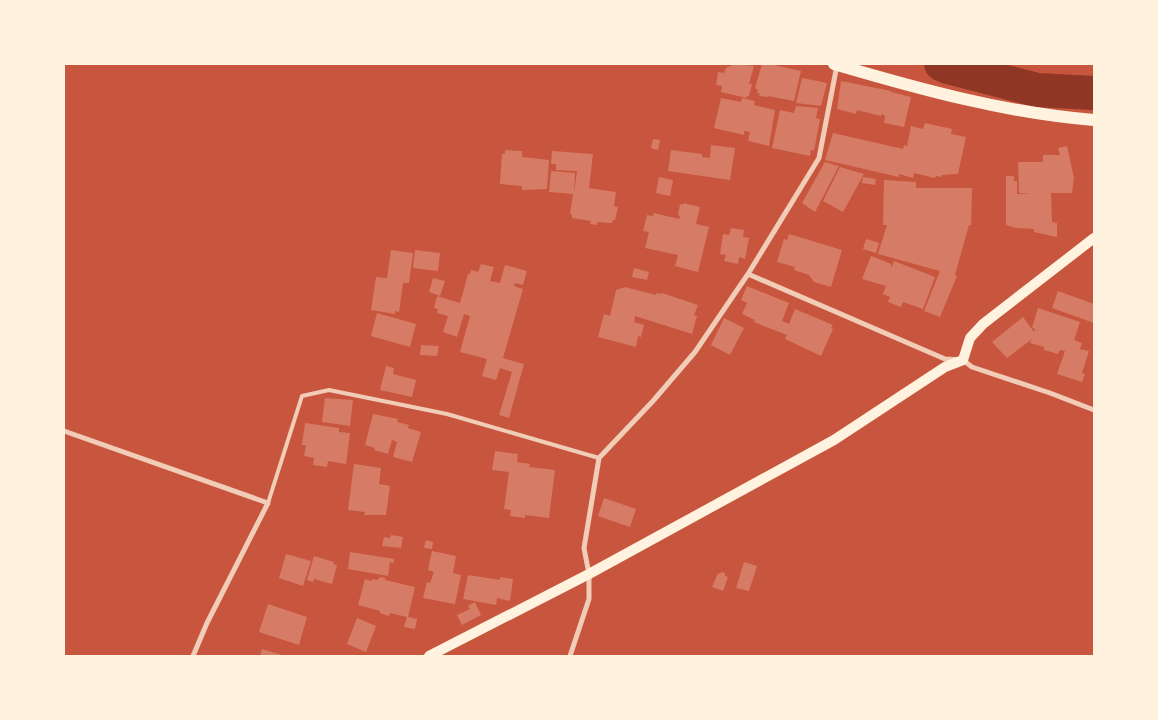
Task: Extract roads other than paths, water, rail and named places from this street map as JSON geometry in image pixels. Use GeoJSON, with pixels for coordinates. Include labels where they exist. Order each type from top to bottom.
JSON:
{"type":"FeatureCollection","features":[{"type":"Feature","properties":{"kind":"main road"},"geometry":{"type":"LineString","coordinates":[[836,64],[904,85],[995,106],[1055,117],[1094,120]]}},
{"type":"Feature","properties":{"kind":"main road"},"geometry":{"type":"LineString","coordinates":[[429,656],[589,574],[834,440],[945,367],[963,360],[970,338],[983,324],[1094,238]]}},
{"type":"Feature","properties":{"kind":"street"},"geometry":{"type":"LineString","coordinates":[[570,656],[589,599],[589,574],[584,548],[599,458],[653,401],[695,352],[748,274],[819,158],[836,64]]}},
{"type":"Feature","properties":{"kind":"street"},"geometry":{"type":"LineString","coordinates":[[748,274],[945,359],[963,360],[972,367],[1094,410]]}},
{"type":"Feature","properties":{"kind":"street"},"geometry":{"type":"LineString","coordinates":[[64,431],[268,503],[207,622],[194,656]]}},
{"type":"Feature","properties":{"kind":"lane"},"geometry":{"type":"LineString","coordinates":[[268,503],[302,396],[329,390],[446,414],[599,458]]}},
{"type":"Feature","properties":{"kind":"waterway"},"geometry":{"type":"LineString","coordinates":[[941,64],[1037,90],[1094,93]]}}]}
